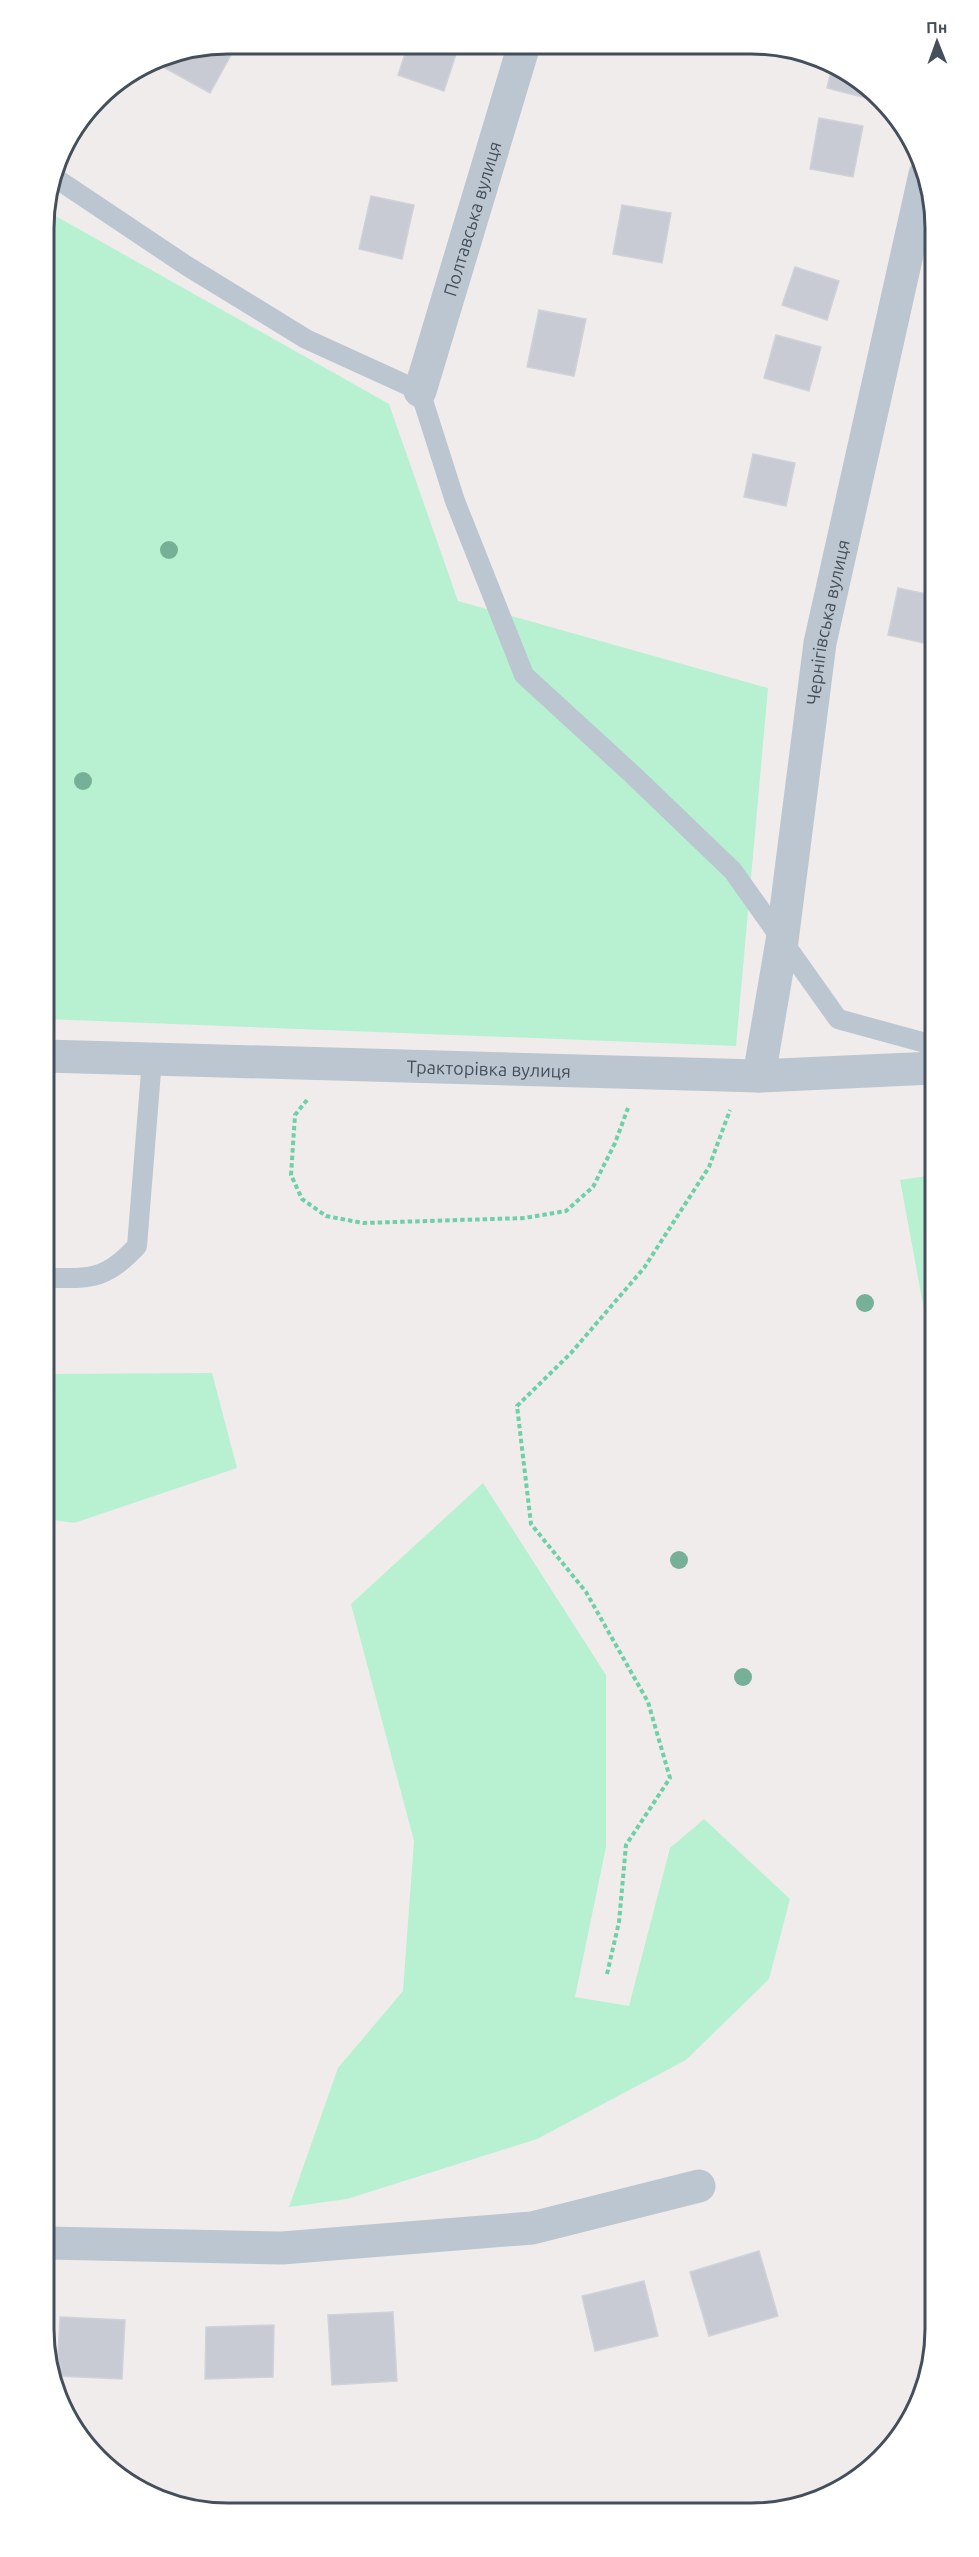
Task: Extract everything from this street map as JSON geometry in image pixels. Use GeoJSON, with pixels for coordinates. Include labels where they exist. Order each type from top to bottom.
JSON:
{"type":"FeatureCollection","features":[{"type":"Feature","properties":{"kind":"street","name":"Полтавська вулиця"},"geometry":{"type":"LineString","coordinates":[[420,391],[521,54]]}},
{"type":"Feature","properties":{"kind":"street","name":"Чернігівська вулиця"},"geometry":{"type":"LineString","coordinates":[[751,1076],[782,941],[820,643],[921,191]]}},
{"type":"Feature","properties":{"kind":"street","name":"Тракторівка вулиця"},"geometry":{"type":"LineString","coordinates":[[54,1056],[751,1076],[925,1068]]}},
{"type":"Feature","properties":{"kind":"street"},"geometry":{"type":"LineString","coordinates":[[54,2243],[282,2248],[532,2228],[699,2186]]}},
{"type":"Feature","properties":{"kind":"lane"},"geometry":{"type":"LineString","coordinates":[[61,181],[187,266],[306,339],[420,391],[455,501],[524,675],[733,871],[838,1018],[925,1043]]}},
{"type":"Feature","properties":{"kind":"lane"},"geometry":{"type":"LineString","coordinates":[[54,1278],[90,1278],[119,1265],[137,1246],[152,1059]]}},
{"type":"Feature","properties":{"kind":"path"},"geometry":{"type":"LineString","coordinates":[[338,1065],[295,1115],[291,1175],[302,1199],[326,1216],[363,1223],[525,1218],[566,1211],[593,1188],[615,1143],[628,1106],[648,1073]]}},
{"type":"Feature","properties":{"kind":"path"},"geometry":{"type":"LineString","coordinates":[[607,1974],[619,1922],[626,1845],[670,1778],[648,1702],[586,1592],[531,1524],[517,1406],[571,1353],[644,1268],[709,1167],[751,1076]]}},
{"type":"Feature","properties":{"kind":"green space"},"geometry":{"type":"Polygon","coordinates":[[[54,215],[389,404],[458,601],[768,688],[736,1046],[54,1019],[54,215]]]}},
{"type":"Feature","properties":{"kind":"green space"},"geometry":{"type":"Polygon","coordinates":[[[925,1176],[925,1315],[900,1180],[925,1176]]]}},
{"type":"Feature","properties":{"kind":"green space"},"geometry":{"type":"Polygon","coordinates":[[[212,1373],[237,1468],[74,1523],[54,1520],[54,1374],[212,1373]]]}},
{"type":"Feature","properties":{"kind":"green space"},"geometry":{"type":"Polygon","coordinates":[[[483,1483],[606,1675],[606,1847],[575,1997],[629,2006],[670,1848],[704,1819],[790,1899],[769,1979],[686,2060],[537,2139],[347,2199],[289,2207],[338,2068],[403,1991],[414,1841],[351,1604],[483,1483]]]}},
{"type":"Feature","properties":{"kind":"building"},"geometry":{"type":"Polygon","coordinates":[[[231,54],[210,93],[163,67],[194,57],[231,54]]]}},
{"type":"Feature","properties":{"kind":"building"},"geometry":{"type":"Polygon","coordinates":[[[405,54],[456,54],[444,91],[398,75],[405,54]]]}},
{"type":"Feature","properties":{"kind":"building"},"geometry":{"type":"Polygon","coordinates":[[[831,73],[848,83],[866,98],[827,88],[831,73]]]}},
{"type":"Feature","properties":{"kind":"building"},"geometry":{"type":"Polygon","coordinates":[[[819,118],[863,126],[853,177],[810,169],[819,118]]]}},
{"type":"Feature","properties":{"kind":"building"},"geometry":{"type":"Polygon","coordinates":[[[371,196],[414,205],[402,259],[359,249],[371,196]]]}},
{"type":"Feature","properties":{"kind":"building"},"geometry":{"type":"Polygon","coordinates":[[[622,205],[671,213],[662,263],[613,254],[622,205]]]}},
{"type":"Feature","properties":{"kind":"building"},"geometry":{"type":"Polygon","coordinates":[[[795,267],[839,281],[827,320],[782,305],[795,267]]]}},
{"type":"Feature","properties":{"kind":"building"},"geometry":{"type":"Polygon","coordinates":[[[539,310],[586,319],[574,376],[527,367],[539,310]]]}},
{"type":"Feature","properties":{"kind":"building"},"geometry":{"type":"Polygon","coordinates":[[[776,335],[821,347],[809,391],[764,378],[776,335]]]}},
{"type":"Feature","properties":{"kind":"building"},"geometry":{"type":"Polygon","coordinates":[[[753,454],[795,463],[786,506],[744,497],[753,454]]]}},
{"type":"Feature","properties":{"kind":"building"},"geometry":{"type":"Polygon","coordinates":[[[898,588],[925,594],[925,643],[888,635],[898,588]]]}},
{"type":"Feature","properties":{"kind":"building"},"geometry":{"type":"Polygon","coordinates":[[[759,2251],[778,2316],[709,2336],[690,2272],[759,2251]]]}},
{"type":"Feature","properties":{"kind":"building"},"geometry":{"type":"Polygon","coordinates":[[[644,2281],[658,2336],[595,2351],[582,2296],[644,2281]]]}},
{"type":"Feature","properties":{"kind":"building"},"geometry":{"type":"Polygon","coordinates":[[[393,2312],[397,2381],[332,2385],[328,2315],[393,2312]]]}},
{"type":"Feature","properties":{"kind":"building"},"geometry":{"type":"Polygon","coordinates":[[[60,2317],[125,2320],[122,2379],[61,2376],[58,2365],[60,2317]]]}},
{"type":"Feature","properties":{"kind":"building"},"geometry":{"type":"Polygon","coordinates":[[[274,2325],[273,2377],[205,2379],[206,2327],[274,2325]]]}}]}
